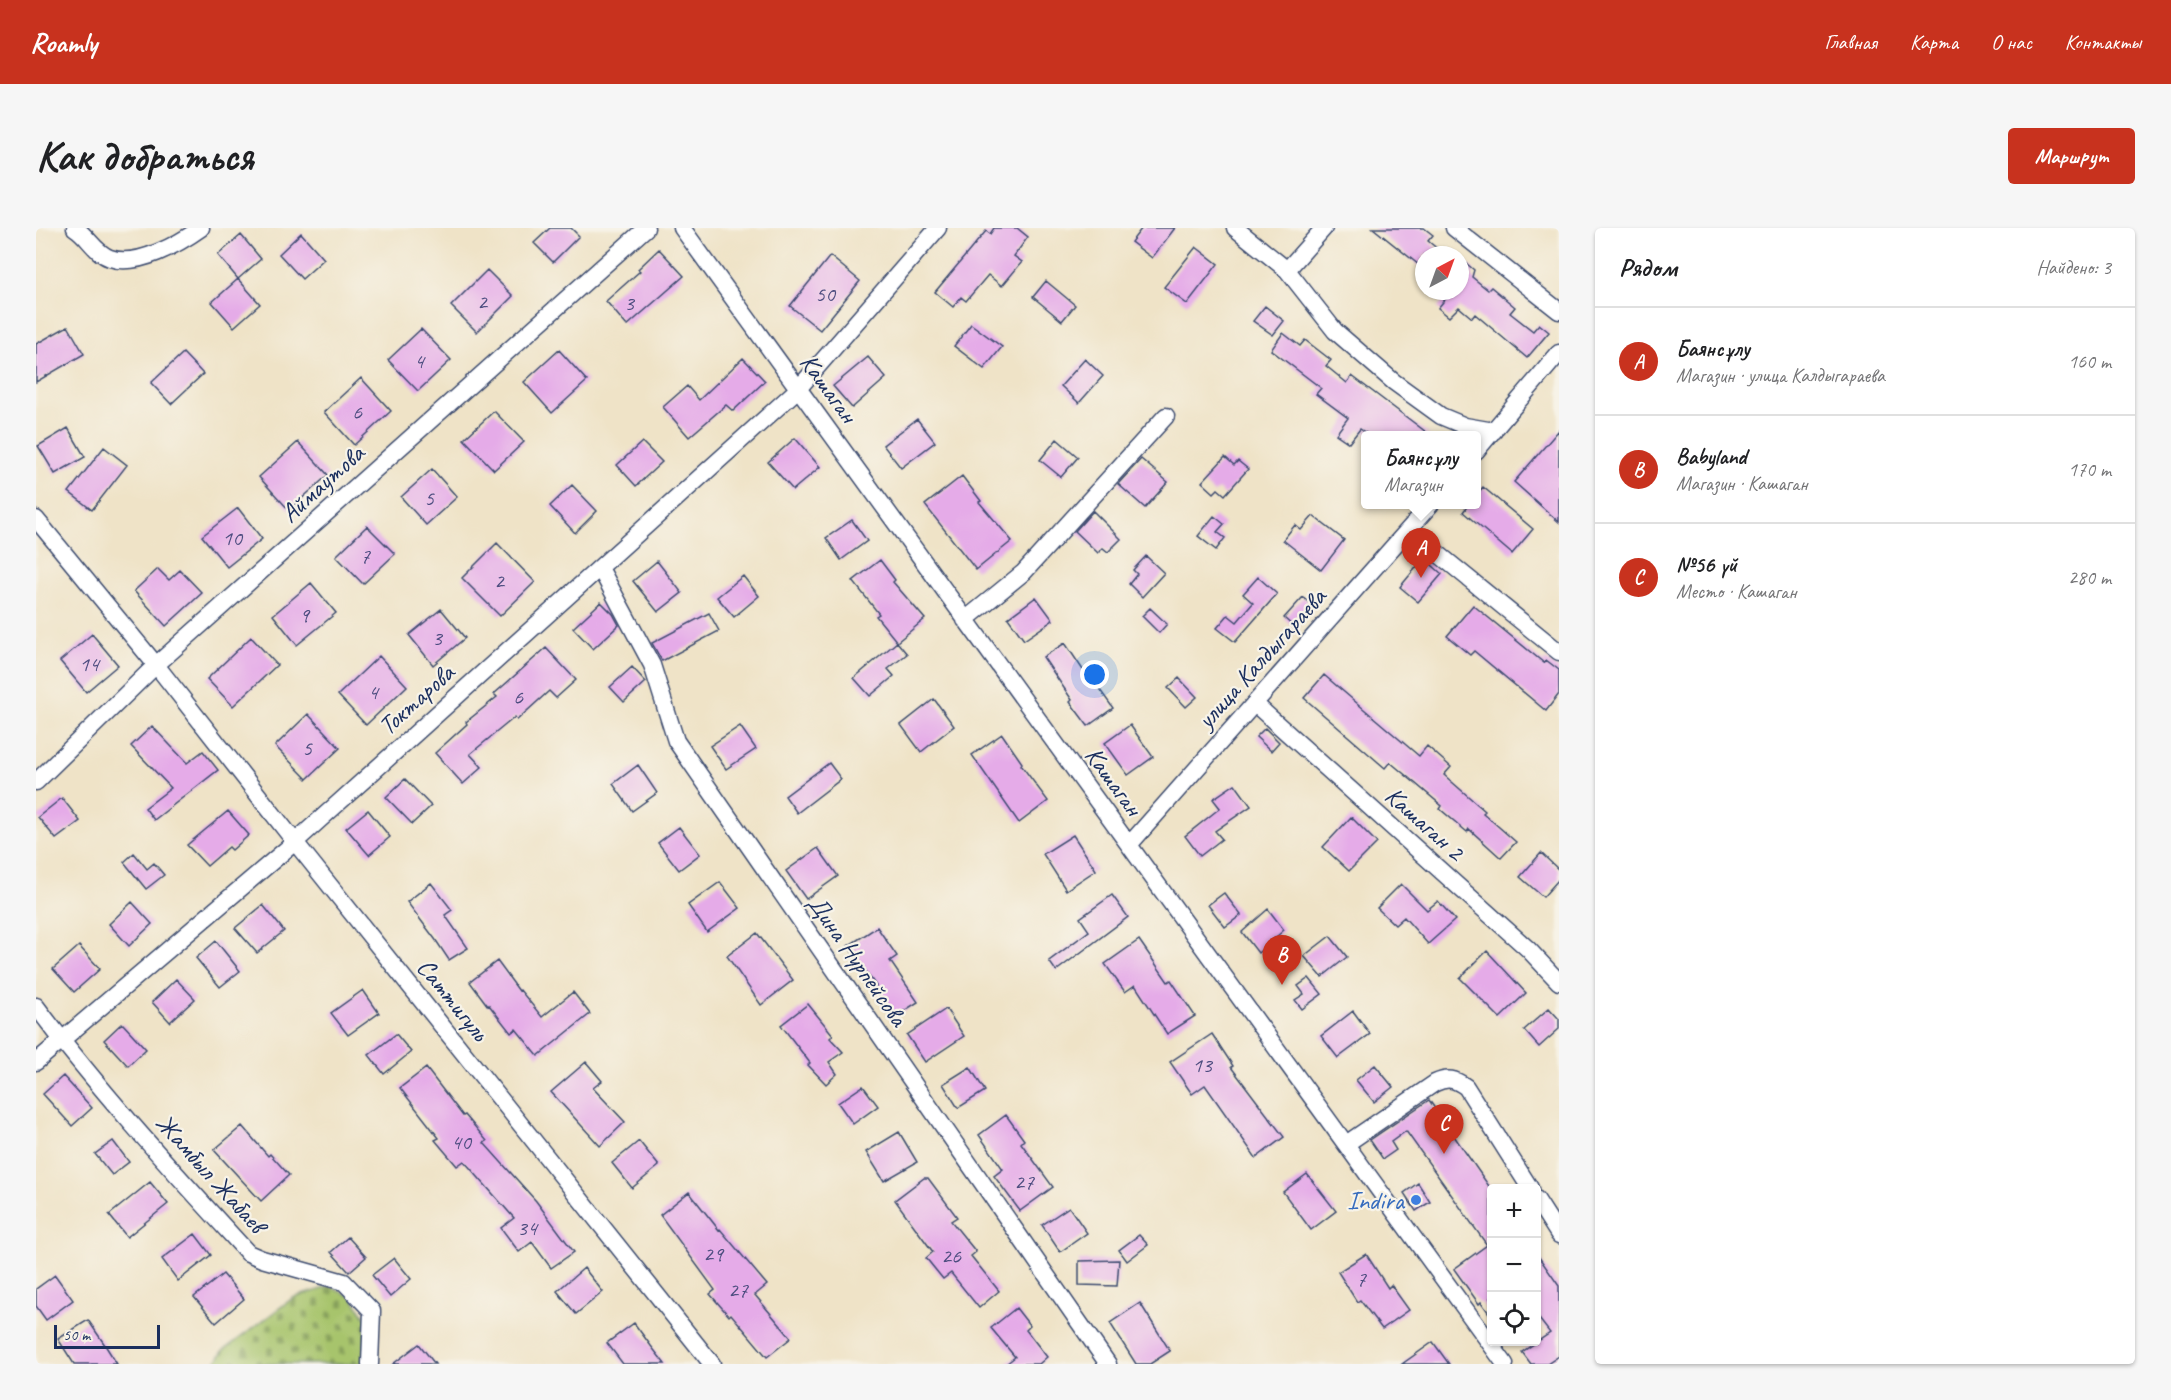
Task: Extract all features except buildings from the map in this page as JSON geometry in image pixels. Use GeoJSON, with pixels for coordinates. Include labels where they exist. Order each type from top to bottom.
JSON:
{"type":"FeatureCollection","features":[{"type":"Feature","properties":{"kind":"street"},"geometry":{"type":"LineString","coordinates":[[75,228],[84,233],[99,252],[110,258],[122,260],[148,256],[176,245],[201,228]]}},
{"type":"Feature","properties":{"kind":"street","name":"Аймаутова"},"geometry":{"type":"LineString","coordinates":[[36,782],[156,665],[646,228]]}},
{"type":"Feature","properties":{"kind":"street","name":"Кашаган"},"geometry":{"type":"LineString","coordinates":[[682,228],[1505,1364]]}},
{"type":"Feature","properties":{"kind":"street","name":"Токтарова"},"geometry":{"type":"LineString","coordinates":[[36,1062],[295,842],[798,389],[938,228]]}},
{"type":"Feature","properties":{"kind":"street"},"geometry":{"type":"LineString","coordinates":[[1235,228],[1287,270],[1335,331],[1394,382],[1441,416],[1465,426],[1494,430]]}},
{"type":"Feature","properties":{"kind":"street"},"geometry":{"type":"LineString","coordinates":[[1287,270],[1324,228]]}},
{"type":"Feature","properties":{"kind":"street"},"geometry":{"type":"LineString","coordinates":[[1454,228],[1559,311]]}},
{"type":"Feature","properties":{"kind":"street"},"geometry":{"type":"LineString","coordinates":[[1481,445],[1559,353]]}},
{"type":"Feature","properties":{"kind":"street"},"geometry":{"type":"LineString","coordinates":[[965,620],[1024,572],[1166,416]]}},
{"type":"Feature","properties":{"kind":"street","name":"улица Калдыгараева"},"geometry":{"type":"LineString","coordinates":[[1129,845],[1427,509]]}},
{"type":"Feature","properties":{"kind":"street","name":"Саттигуль"},"geometry":{"type":"LineString","coordinates":[[36,519],[156,665],[712,1364]]}},
{"type":"Feature","properties":{"kind":"street"},"geometry":{"type":"LineString","coordinates":[[1409,530],[1559,652]]}},
{"type":"Feature","properties":{"kind":"street","name":"Дина Нурпейсова"},"geometry":{"type":"LineString","coordinates":[[600,568],[652,665],[676,741],[1108,1364]]}},
{"type":"Feature","properties":{"kind":"street","name":"Кашаган 2"},"geometry":{"type":"LineString","coordinates":[[1255,704],[1519,941],[1559,982]]}},
{"type":"Feature","properties":{"kind":"street","name":"Жамбыл Жабаев"},"geometry":{"type":"LineString","coordinates":[[36,1006],[154,1149],[248,1253],[344,1282],[372,1311],[370,1364]]}},
{"type":"Feature","properties":{"kind":"street"},"geometry":{"type":"LineString","coordinates":[[1346,1144],[1435,1083],[1445,1078],[1456,1080],[1467,1087],[1528,1184]]}},
{"type":"Feature","properties":{"kind":"street"},"geometry":{"type":"LineString","coordinates":[[1541,1207],[1559,1234]]}},
{"type":"Feature","properties":{"kind":"green space"},"geometry":{"type":"Polygon","coordinates":[[[331,1286],[352,1297],[367,1319],[363,1362],[360,1364],[214,1364],[224,1350],[293,1298],[331,1286]]]}},
{"type":"Feature","properties":{"kind":"place","name":"Баянсұлу"},"geometry":{"type":"Point","coordinates":[1421,578]}},
{"type":"Feature","properties":{"kind":"place","name":"Babyland"},"geometry":{"type":"Point","coordinates":[1282,985]}},
{"type":"Feature","properties":{"kind":"place","name":"№56 үй"},"geometry":{"type":"Point","coordinates":[1444,1154]}},
{"type":"Feature","properties":{"kind":"place","name":"Indira"},"geometry":{"type":"Point","coordinates":[1416,1200]}}]}
